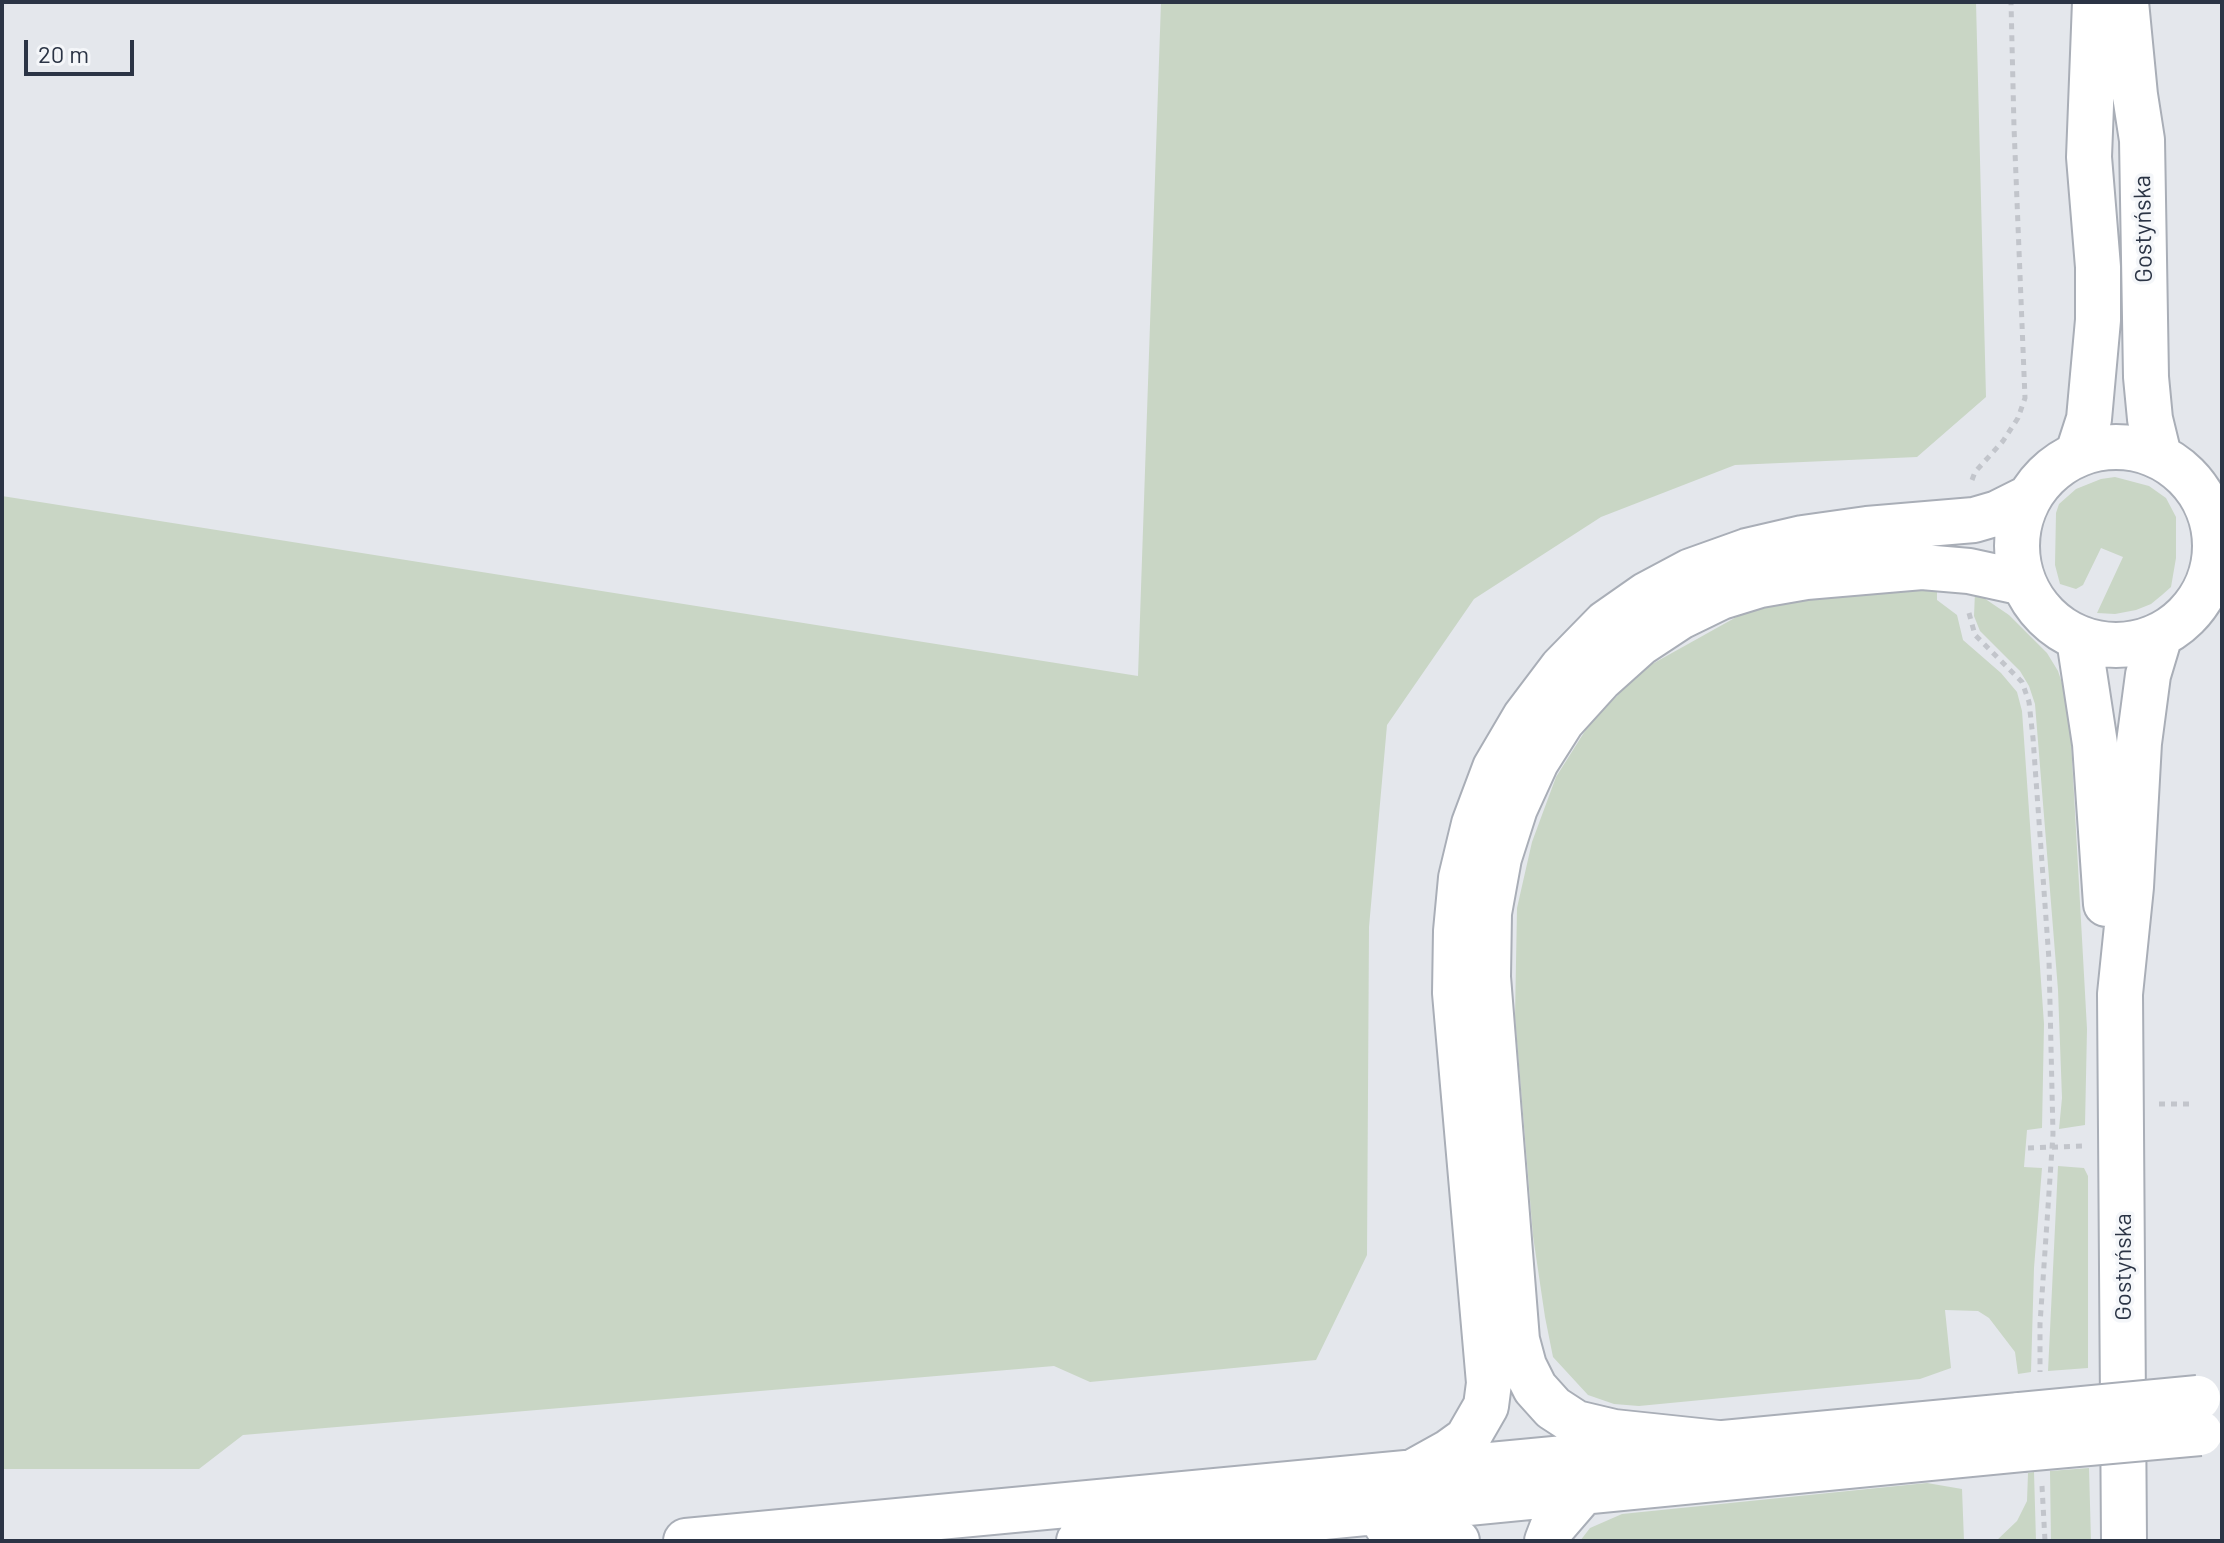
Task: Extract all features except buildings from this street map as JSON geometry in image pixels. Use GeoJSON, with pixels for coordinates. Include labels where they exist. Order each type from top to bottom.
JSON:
{"type":"FeatureCollection","features":[{"type":"Feature","properties":{"kind":"main road","name":"Gostyńska"},"geometry":{"type":"LineString","coordinates":[[2078,453],[2089,419],[2098,320],[2098,267],[2089,157],[2095,2]]}},
{"type":"Feature","properties":{"kind":"main road","name":"Gostyńska"},"geometry":{"type":"LineString","coordinates":[[2126,2],[2142,140],[2146,377],[2150,419],[2159,456]]}},
{"type":"Feature","properties":{"kind":"main road"},"geometry":{"type":"LineString","coordinates":[[2111,446],[2146,450],[2159,456],[2176,465],[2198,488],[2212,517],[2216,549],[2210,580],[2195,608],[2171,630],[2160,635],[2142,643],[2110,646],[2079,639],[2052,623],[2030,597],[2024,583],[2018,565],[2017,530],[2028,498],[2049,471],[2078,453],[2111,446]]}},
{"type":"Feature","properties":{"kind":"main road"},"geometry":{"type":"LineString","coordinates":[[1413,1472],[1467,1439],[1486,1406],[1489,1383],[1455,993],[1456,931],[1461,878],[1474,824],[1495,768],[1525,717],[1562,668],[1606,623],[1646,595],[1691,571],[1747,551],[1803,538],[1969,520],[1998,513],[2028,498]]}},
{"type":"Feature","properties":{"kind":"main road"},"geometry":{"type":"LineString","coordinates":[[1718,1443],[1614,1432],[1576,1423],[1553,1408],[1535,1388],[1524,1366],[1517,1340],[1488,977],[1489,913],[1499,858],[1515,808],[1536,762],[1562,721],[1601,678],[1639,644],[1680,617],[1721,597],[1760,585],[1806,577],[1922,567],[1969,571],[2024,583]]}},
{"type":"Feature","properties":{"kind":"main road","name":"Gostyńska"},"geometry":{"type":"LineString","coordinates":[[2124,1541],[2120,994],[2131,887],[2140,730],[2148,675],[2160,635]]}},
{"type":"Feature","properties":{"kind":"main road","name":"Gostyńska"},"geometry":{"type":"LineString","coordinates":[[2079,639],[2095,744],[2108,929],[2120,994]]}},
{"type":"Feature","properties":{"kind":"main road"},"geometry":{"type":"LineString","coordinates":[[686,1541],[1718,1443],[2031,1430],[2211,1415]]}},
{"type":"Feature","properties":{"kind":"main road"},"geometry":{"type":"LineString","coordinates":[[1079,1541],[1583,1492],[2031,1430]]}},
{"type":"Feature","properties":{"kind":"main road"},"geometry":{"type":"LineString","coordinates":[[1547,1541],[1552,1528],[1583,1492]]}},
{"type":"Feature","properties":{"kind":"main road"},"geometry":{"type":"LineString","coordinates":[[1309,1520],[1405,1528],[1442,1534],[1457,1541]]}},
{"type":"Feature","properties":{"kind":"path"},"geometry":{"type":"LineString","coordinates":[[1969,520],[1969,488],[1975,472],[2003,441],[2018,418],[2025,398],[2011,2]]}},
{"type":"Feature","properties":{"kind":"path"},"geometry":{"type":"LineString","coordinates":[[1969,571],[1969,618],[1975,635],[2022,682],[2029,702],[2049,960],[2053,1146],[2031,1430],[2045,1541]]}},
{"type":"Feature","properties":{"kind":"path"},"geometry":{"type":"LineString","coordinates":[[2028,1148],[2122,1145]]}},
{"type":"Feature","properties":{"kind":"green space"},"geometry":{"type":"Polygon","coordinates":[[[1161,2],[1976,2],[1986,397],[1917,457],[1735,465],[1601,517],[1474,599],[1387,725],[1369,927],[1367,1255],[1316,1360],[1090,1382],[1054,1366],[243,1435],[199,1469],[2,1469],[2,496],[1138,676],[1161,2]]]}},
{"type":"Feature","properties":{"kind":"green space"},"geometry":{"type":"Polygon","coordinates":[[[2115,477],[2149,486],[2166,498],[2176,517],[2176,558],[2171,587],[2151,604],[2115,614],[2097,613],[2123,557],[2101,548],[2083,585],[2076,589],[2060,584],[2055,565],[2056,513],[2059,504],[2076,489],[2115,477]]]}},
{"type":"Feature","properties":{"kind":"green space"},"geometry":{"type":"Polygon","coordinates":[[[1937,589],[1937,600],[1957,615],[1963,640],[2001,673],[2017,692],[2022,711],[2044,1024],[2042,1128],[2027,1130],[2024,1167],[2042,1168],[2034,1268],[2031,1372],[2018,1374],[2015,1352],[1989,1318],[1978,1311],[1945,1310],[1951,1368],[1920,1379],[1639,1406],[1614,1404],[1588,1395],[1553,1357],[1545,1317],[1533,1236],[1515,1017],[1517,908],[1532,842],[1556,777],[1590,723],[1645,668],[1749,610],[1825,594],[1937,589]]]}},
{"type":"Feature","properties":{"kind":"green space"},"geometry":{"type":"Polygon","coordinates":[[[1975,592],[2009,615],[2047,653],[2058,671],[2069,704],[2087,1029],[2085,1125],[2059,1129],[2062,1098],[2058,990],[2035,704],[2020,671],[1980,631],[1974,616],[1975,592]]]}},
{"type":"Feature","properties":{"kind":"green space"},"geometry":{"type":"Polygon","coordinates":[[[2058,1166],[2084,1168],[2088,1176],[2088,1368],[2048,1371],[2058,1166]]]}},
{"type":"Feature","properties":{"kind":"green space"},"geometry":{"type":"Polygon","coordinates":[[[2089,1468],[2091,1541],[2051,1541],[2050,1471],[2089,1468]]]}},
{"type":"Feature","properties":{"kind":"green space"},"geometry":{"type":"Polygon","coordinates":[[[2034,1472],[2036,1541],[1996,1541],[2017,1521],[2027,1501],[2028,1473],[2034,1472]]]}},
{"type":"Feature","properties":{"kind":"green space"},"geometry":{"type":"Polygon","coordinates":[[[1927,1483],[1962,1489],[1964,1541],[1580,1541],[1590,1528],[1622,1514],[1927,1483]]]}}]}
